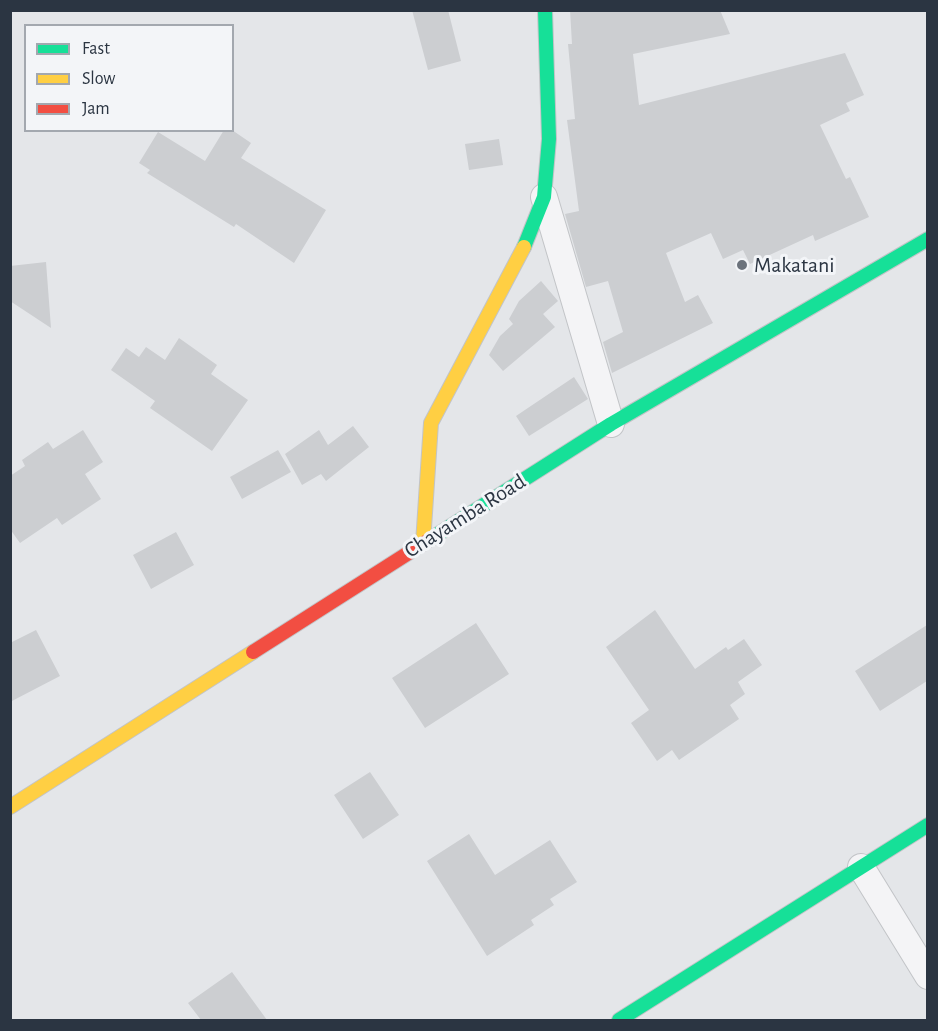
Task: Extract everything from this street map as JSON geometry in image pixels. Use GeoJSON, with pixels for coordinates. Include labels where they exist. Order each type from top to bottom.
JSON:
{"type":"FeatureCollection","features":[{"type":"Feature","properties":{"kind":"street"},"geometry":{"type":"LineString","coordinates":[[423,543],[431,423],[520,259],[544,197],[549,139],[545,10]]}},
{"type":"Feature","properties":{"kind":"street"},"geometry":{"type":"LineString","coordinates":[[544,197],[611,424]]}},
{"type":"Feature","properties":{"kind":"street","name":"Chayamba Road"},"geometry":{"type":"LineString","coordinates":[[10,807],[611,424],[927,239]]}},
{"type":"Feature","properties":{"kind":"street"},"geometry":{"type":"LineString","coordinates":[[619,1020],[927,825]]}},
{"type":"Feature","properties":{"kind":"street"},"geometry":{"type":"LineString","coordinates":[[861,867],[927,976]]}},
{"type":"Feature","properties":{"kind":"building"},"geometry":{"type":"Polygon","coordinates":[[[412,10],[448,10],[461,61],[428,70],[412,10]]]}},
{"type":"Feature","properties":{"kind":"building"},"geometry":{"type":"Polygon","coordinates":[[[570,10],[720,10],[730,34],[633,54],[639,105],[845,53],[864,95],[846,103],[850,111],[820,125],[846,179],[850,177],[869,217],[815,241],[813,235],[750,264],[743,250],[723,259],[711,233],[666,253],[685,302],[698,295],[713,323],[612,373],[603,342],[623,332],[608,281],[586,287],[565,214],[579,211],[567,120],[575,119],[568,44],[572,44],[570,10]]]}},
{"type":"Feature","properties":{"kind":"building"},"geometry":{"type":"Polygon","coordinates":[[[234,131],[251,143],[241,158],[326,210],[294,263],[236,224],[234,227],[147,173],[150,170],[139,163],[158,132],[205,161],[223,132],[234,131]]]}},
{"type":"Feature","properties":{"kind":"building"},"geometry":{"type":"Polygon","coordinates":[[[499,139],[503,165],[469,170],[465,144],[499,139]]]}},
{"type":"Feature","properties":{"kind":"building"},"geometry":{"type":"Polygon","coordinates":[[[46,262],[51,328],[10,301],[10,266],[46,262]]]}},
{"type":"Feature","properties":{"kind":"building"},"geometry":{"type":"Polygon","coordinates":[[[541,281],[558,301],[543,314],[555,327],[503,371],[489,355],[500,336],[513,324],[509,319],[519,301],[541,281]]]}},
{"type":"Feature","properties":{"kind":"building"},"geometry":{"type":"Polygon","coordinates":[[[179,338],[217,365],[211,374],[248,400],[212,451],[150,408],[155,401],[111,370],[126,348],[139,357],[146,347],[165,360],[179,338]]]}},
{"type":"Feature","properties":{"kind":"building"},"geometry":{"type":"Polygon","coordinates":[[[574,377],[588,399],[529,436],[516,416],[574,377]]]}},
{"type":"Feature","properties":{"kind":"building"},"geometry":{"type":"Polygon","coordinates":[[[353,426],[369,447],[326,481],[321,474],[302,485],[285,454],[319,430],[328,445],[353,426]]]}},
{"type":"Feature","properties":{"kind":"building"},"geometry":{"type":"Polygon","coordinates":[[[83,430],[103,462],[85,474],[101,499],[62,525],[57,518],[20,543],[10,529],[10,476],[25,466],[22,460],[48,442],[53,449],[83,430]]]}},
{"type":"Feature","properties":{"kind":"building"},"geometry":{"type":"Polygon","coordinates":[[[278,450],[291,472],[242,499],[230,477],[278,450]]]}},
{"type":"Feature","properties":{"kind":"building"},"geometry":{"type":"Polygon","coordinates":[[[176,532],[194,565],[151,589],[133,555],[176,532]]]}},
{"type":"Feature","properties":{"kind":"building"},"geometry":{"type":"Polygon","coordinates":[[[655,610],[695,669],[726,647],[728,650],[744,639],[762,665],[738,682],[745,694],[730,705],[739,719],[679,760],[672,750],[657,761],[631,723],[649,710],[606,647],[655,610]]]}},
{"type":"Feature","properties":{"kind":"building"},"geometry":{"type":"Polygon","coordinates":[[[476,623],[509,674],[425,728],[392,678],[476,623]]]}},
{"type":"Feature","properties":{"kind":"building"},"geometry":{"type":"Polygon","coordinates":[[[927,625],[927,681],[880,711],[855,671],[927,625]]]}},
{"type":"Feature","properties":{"kind":"building"},"geometry":{"type":"Polygon","coordinates":[[[36,630],[60,676],[10,702],[10,643],[36,630]]]}},
{"type":"Feature","properties":{"kind":"building"},"geometry":{"type":"Polygon","coordinates":[[[370,772],[399,815],[363,839],[334,795],[370,772]]]}},
{"type":"Feature","properties":{"kind":"building"},"geometry":{"type":"Polygon","coordinates":[[[469,834],[495,875],[550,840],[577,882],[550,899],[554,905],[531,920],[534,925],[487,956],[427,861],[469,834]]]}},
{"type":"Feature","properties":{"kind":"building"},"geometry":{"type":"Polygon","coordinates":[[[232,972],[267,1020],[201,1020],[188,1003],[232,972]]]}},
{"type":"Feature","properties":{"kind":"traffic: fast"},"geometry":{"type":"LineString","coordinates":[[524,247],[544,197],[549,139],[545,10]]}},
{"type":"Feature","properties":{"kind":"traffic: fast"},"geometry":{"type":"LineString","coordinates":[[432,538],[611,424],[928,239]]}},
{"type":"Feature","properties":{"kind":"traffic: fast"},"geometry":{"type":"LineString","coordinates":[[619,1020],[928,825]]}},
{"type":"Feature","properties":{"kind":"traffic: slow"},"geometry":{"type":"LineString","coordinates":[[423,543],[431,423],[524,247]]}},
{"type":"Feature","properties":{"kind":"traffic: slow"},"geometry":{"type":"LineString","coordinates":[[10,807],[253,652]]}},
{"type":"Feature","properties":{"kind":"traffic: jam"},"geometry":{"type":"LineString","coordinates":[[253,652],[432,538]]}},
{"type":"Feature","properties":{"kind":"place","name":"Makatani"},"geometry":{"type":"Point","coordinates":[742,265]}}]}
